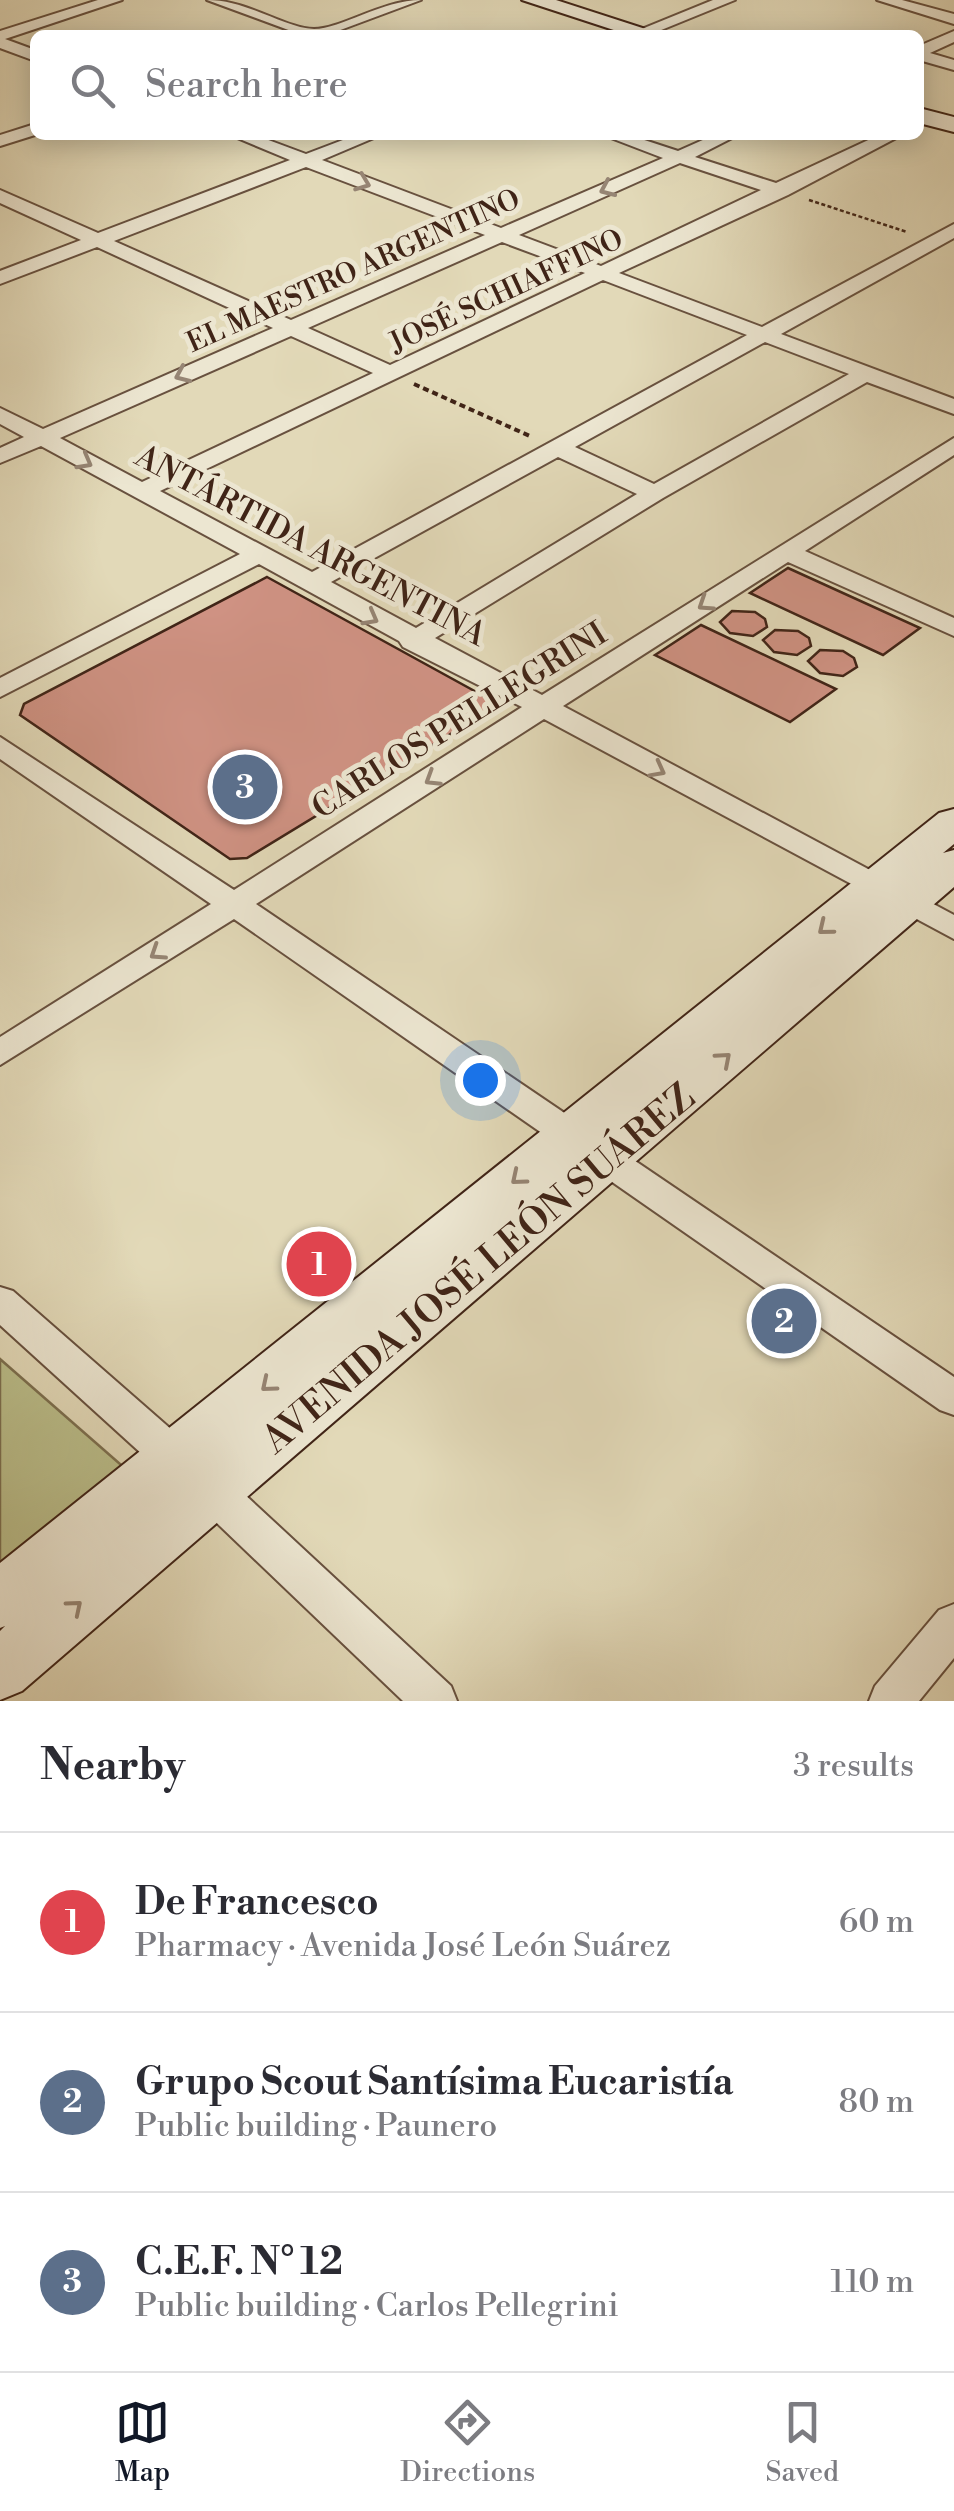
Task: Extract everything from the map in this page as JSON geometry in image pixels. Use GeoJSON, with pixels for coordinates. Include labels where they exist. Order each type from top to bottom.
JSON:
{"type":"FeatureCollection","features":[{"type":"Feature","properties":{"kind":"main road"},"geometry":{"type":"LineString","coordinates":[[533,0],[639,30]]}},
{"type":"Feature","properties":{"kind":"main road"},"geometry":{"type":"LineString","coordinates":[[559,0],[641,30]]}},
{"type":"Feature","properties":{"kind":"main road","name":"AVENIDA JOSÉ LEÓN SUÁREZ"},"geometry":{"type":"LineString","coordinates":[[0,1670],[194,1476],[892,894],[954,822]]}},
{"type":"Feature","properties":{"kind":"main road","name":"AVENIDA JOSÉ LEÓN SUÁREZ"},"geometry":{"type":"LineString","coordinates":[[892,894],[954,864]]}},
{"type":"Feature","properties":{"kind":"main road","name":"AVENIDA JOSÉ LEÓN SUÁREZ"},"geometry":{"type":"LineString","coordinates":[[0,1600],[194,1476]]}},
{"type":"Feature","properties":{"kind":"street"},"geometry":{"type":"LineString","coordinates":[[0,39],[114,0]]}},
{"type":"Feature","properties":{"kind":"street"},"geometry":{"type":"LineString","coordinates":[[215,0],[300,30]]}},
{"type":"Feature","properties":{"kind":"street"},"geometry":{"type":"LineString","coordinates":[[328,30],[413,0]]}},
{"type":"Feature","properties":{"kind":"street"},"geometry":{"type":"LineString","coordinates":[[651,30],[727,0]]}},
{"type":"Feature","properties":{"kind":"street"},"geometry":{"type":"LineString","coordinates":[[885,0],[954,18]]}},
{"type":"Feature","properties":{"kind":"street"},"geometry":{"type":"LineString","coordinates":[[924,51],[954,36]]}},
{"type":"Feature","properties":{"kind":"street"},"geometry":{"type":"LineString","coordinates":[[0,39],[30,54]]}},
{"type":"Feature","properties":{"kind":"street"},"geometry":{"type":"LineString","coordinates":[[924,56],[954,65]]}},
{"type":"Feature","properties":{"kind":"street"},"geometry":{"type":"LineString","coordinates":[[0,141],[30,131]]}},
{"type":"Feature","properties":{"kind":"street"},"geometry":{"type":"LineString","coordinates":[[253,140],[954,408]]}},
{"type":"Feature","properties":{"kind":"street"},"geometry":{"type":"LineString","coordinates":[[0,278],[359,140]]}},
{"type":"Feature","properties":{"kind":"street"},"geometry":{"type":"LineString","coordinates":[[627,140],[781,191]]}},
{"type":"Feature","properties":{"kind":"street","name":"EL MAESTRO ARGENTINO"},"geometry":{"type":"LineString","coordinates":[[0,456],[717,140]]}},
{"type":"Feature","properties":{"kind":"street","name":"JOSÉ SCHIAFFINO"},"geometry":{"type":"LineString","coordinates":[[140,492],[884,140]]}},
{"type":"Feature","properties":{"kind":"street"},"geometry":{"type":"LineString","coordinates":[[0,196],[392,374]]}},
{"type":"Feature","properties":{"kind":"street"},"geometry":{"type":"LineString","coordinates":[[309,584],[763,335],[944,245],[954,230]]}},
{"type":"Feature","properties":{"kind":"street"},"geometry":{"type":"LineString","coordinates":[[412,641],[655,493],[865,374]]}},
{"type":"Feature","properties":{"kind":"street","name":"ANTÁRTIDA ARGENTINA"},"geometry":{"type":"LineString","coordinates":[[0,415],[412,641],[954,928]]}},
{"type":"Feature","properties":{"kind":"street","name":"CARLOS PELLEGRINI"},"geometry":{"type":"LineString","coordinates":[[0,1053],[954,446]]}},
{"type":"Feature","properties":{"kind":"street"},"geometry":{"type":"LineString","coordinates":[[557,448],[655,493]]}},
{"type":"Feature","properties":{"kind":"street"},"geometry":{"type":"LineString","coordinates":[[788,552],[954,628]]}},
{"type":"Feature","properties":{"kind":"street"},"geometry":{"type":"LineString","coordinates":[[0,689],[256,556]]}},
{"type":"Feature","properties":{"kind":"street"},"geometry":{"type":"LineString","coordinates":[[0,746],[954,1398]]}},
{"type":"Feature","properties":{"kind":"street"},"geometry":{"type":"LineString","coordinates":[[0,1302],[436,1701]]}},
{"type":"Feature","properties":{"kind":"street"},"geometry":{"type":"LineString","coordinates":[[891,1701],[954,1624]]}},
{"type":"Feature","properties":{"kind":"path"},"geometry":{"type":"LineString","coordinates":[[781,191],[944,245]]}},
{"type":"Feature","properties":{"kind":"path"},"geometry":{"type":"LineString","coordinates":[[392,374],[557,448]]}},
{"type":"Feature","properties":{"kind":"green space"},"geometry":{"type":"Polygon","coordinates":[[[0,1359],[136,1478],[0,1590],[0,1359]]]}},
{"type":"Feature","properties":{"kind":"building"},"geometry":{"type":"Polygon","coordinates":[[[788,568],[920,628],[883,655],[750,593],[788,568]]]}},
{"type":"Feature","properties":{"kind":"building"},"geometry":{"type":"Polygon","coordinates":[[[267,577],[489,699],[490,710],[247,858],[230,859],[20,715],[24,704],[267,577]]]}},
{"type":"Feature","properties":{"kind":"building"},"geometry":{"type":"Polygon","coordinates":[[[732,611],[755,612],[765,619],[767,627],[753,636],[730,633],[720,622],[732,611]]]}},
{"type":"Feature","properties":{"kind":"building"},"geometry":{"type":"Polygon","coordinates":[[[701,625],[836,689],[790,722],[655,655],[701,625]]]}},
{"type":"Feature","properties":{"kind":"building"},"geometry":{"type":"Polygon","coordinates":[[[775,630],[798,631],[809,638],[811,646],[797,655],[774,652],[763,640],[775,630]]]}},
{"type":"Feature","properties":{"kind":"building"},"geometry":{"type":"Polygon","coordinates":[[[820,650],[843,651],[854,658],[857,667],[843,676],[820,673],[808,661],[820,650]]]}},
{"type":"Feature","properties":{"kind":"place","name":"C.E.F. N° 12"},"geometry":{"type":"Point","coordinates":[245,787]}},
{"type":"Feature","properties":{"kind":"place","name":"De Francesco"},"geometry":{"type":"Point","coordinates":[319,1264]}},
{"type":"Feature","properties":{"kind":"place","name":"Grupo Scout Santísima Eucaristía"},"geometry":{"type":"Point","coordinates":[784,1321]}}]}
